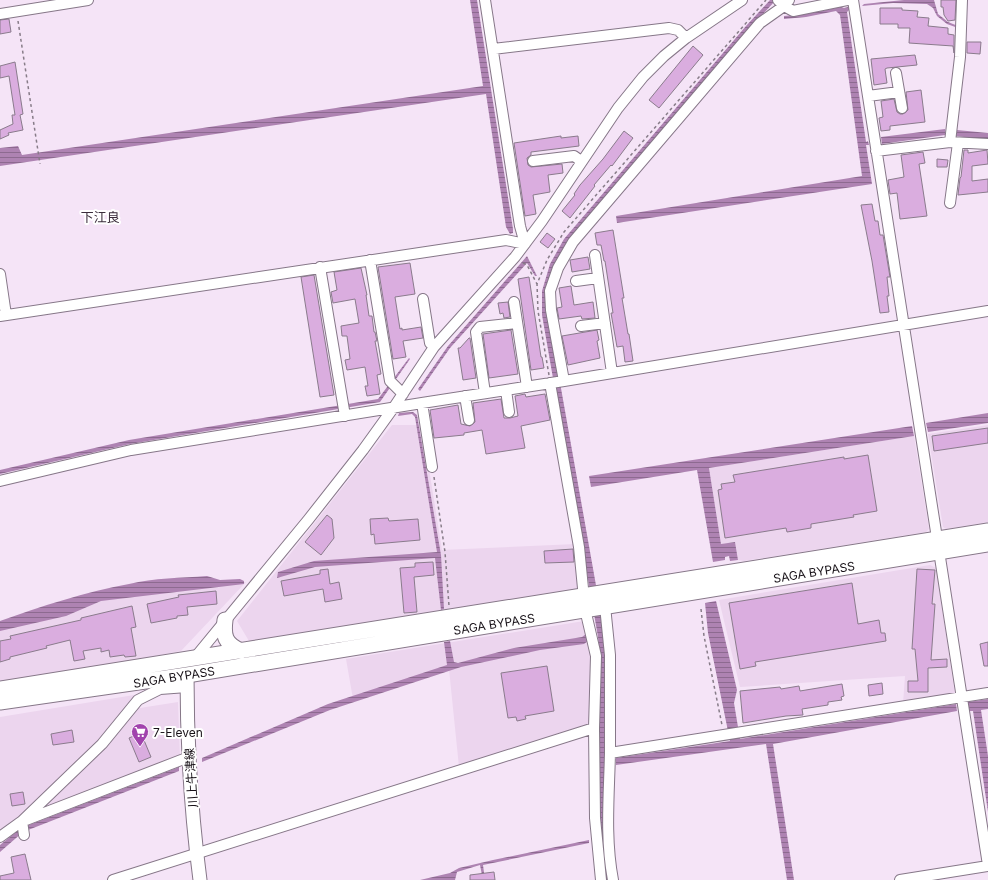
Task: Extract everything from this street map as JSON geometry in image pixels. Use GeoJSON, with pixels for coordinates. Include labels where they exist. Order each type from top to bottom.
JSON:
{"type":"FeatureCollection","features":[{"type":"Feature","properties":{"kind":"highway","name":"SAGA BYPASS"},"geometry":{"type":"LineString","coordinates":[[938,546],[988,531]]}},
{"type":"Feature","properties":{"kind":"highway","name":"SAGA BYPASS"},"geometry":{"type":"LineString","coordinates":[[0,702],[187,681],[593,603],[938,546],[988,544]]}},
{"type":"Feature","properties":{"kind":"highway","name":"SAGA BYPASS"},"geometry":{"type":"LineString","coordinates":[[0,689],[450,618],[593,603]]}},
{"type":"Feature","properties":{"kind":"highway"},"geometry":{"type":"LineString","coordinates":[[225,620],[224,629],[226,640],[233,648],[241,651]]}},
{"type":"Feature","properties":{"kind":"main road","name":"川上牛津線"},"geometry":{"type":"LineString","coordinates":[[187,681],[189,756],[200,880]]}},
{"type":"Feature","properties":{"kind":"street"},"geometry":{"type":"LineString","coordinates":[[0,14],[88,0]]}},
{"type":"Feature","properties":{"kind":"street"},"geometry":{"type":"LineString","coordinates":[[485,0],[520,226],[525,244]]}},
{"type":"Feature","properties":{"kind":"street"},"geometry":{"type":"LineString","coordinates":[[396,387],[515,257],[542,221],[618,108],[643,77],[664,56],[686,38],[742,0]]}},
{"type":"Feature","properties":{"kind":"street"},"geometry":{"type":"LineString","coordinates":[[564,381],[551,310],[550,291],[558,268],[572,242],[760,23],[783,2],[793,10],[847,0]]}},
{"type":"Feature","properties":{"kind":"street"},"geometry":{"type":"LineString","coordinates":[[853,0],[988,865],[900,880]]}},
{"type":"Feature","properties":{"kind":"street"},"geometry":{"type":"LineString","coordinates":[[950,204],[960,57],[962,0]]}},
{"type":"Feature","properties":{"kind":"street"},"geometry":{"type":"LineString","coordinates":[[493,49],[669,28],[678,30],[686,38]]}},
{"type":"Feature","properties":{"kind":"street"},"geometry":{"type":"LineString","coordinates":[[896,73],[902,108]]}},
{"type":"Feature","properties":{"kind":"street"},"geometry":{"type":"LineString","coordinates":[[868,96],[899,92]]}},
{"type":"Feature","properties":{"kind":"street"},"geometry":{"type":"LineString","coordinates":[[876,151],[954,142],[988,144]]}},
{"type":"Feature","properties":{"kind":"street"},"geometry":{"type":"LineString","coordinates":[[533,160],[574,156],[581,161]]}},
{"type":"Feature","properties":{"kind":"street"},"geometry":{"type":"LineString","coordinates":[[0,274],[3,315],[506,240],[525,244]]}},
{"type":"Feature","properties":{"kind":"street"},"geometry":{"type":"LineString","coordinates":[[595,255],[612,373]]}},
{"type":"Feature","properties":{"kind":"street"},"geometry":{"type":"LineString","coordinates":[[0,837],[22,821],[102,744],[138,700],[160,689],[187,681],[193,659],[308,520],[363,450],[394,407],[396,387],[370,260]]}},
{"type":"Feature","properties":{"kind":"street"},"geometry":{"type":"LineString","coordinates":[[320,267],[345,416]]}},
{"type":"Feature","properties":{"kind":"street"},"geometry":{"type":"LineString","coordinates":[[576,281],[598,278]]}},
{"type":"Feature","properties":{"kind":"street"},"geometry":{"type":"LineString","coordinates":[[423,299],[430,344],[434,347]]}},
{"type":"Feature","properties":{"kind":"street"},"geometry":{"type":"LineString","coordinates":[[514,302],[527,387]]}},
{"type":"Feature","properties":{"kind":"street"},"geometry":{"type":"LineString","coordinates":[[0,481],[131,450],[564,381],[988,311]]}},
{"type":"Feature","properties":{"kind":"street"},"geometry":{"type":"LineString","coordinates":[[485,393],[476,332],[480,327],[517,322]]}},
{"type":"Feature","properties":{"kind":"street"},"geometry":{"type":"LineString","coordinates":[[581,326],[605,323]]}},
{"type":"Feature","properties":{"kind":"street"},"geometry":{"type":"LineString","coordinates":[[550,383],[579,547],[593,603],[610,655],[608,821],[610,862],[613,880]]}},
{"type":"Feature","properties":{"kind":"street"},"geometry":{"type":"LineString","coordinates":[[506,390],[509,412]]}},
{"type":"Feature","properties":{"kind":"street"},"geometry":{"type":"LineString","coordinates":[[465,396],[469,420]]}},
{"type":"Feature","properties":{"kind":"street"},"geometry":{"type":"LineString","coordinates":[[422,403],[432,467]]}},
{"type":"Feature","properties":{"kind":"street"},"geometry":{"type":"LineString","coordinates":[[593,603],[596,656],[594,818],[601,880]]}},
{"type":"Feature","properties":{"kind":"street"},"geometry":{"type":"LineString","coordinates":[[610,753],[988,693]]}},
{"type":"Feature","properties":{"kind":"street"},"geometry":{"type":"LineString","coordinates":[[113,880],[594,728]]}},
{"type":"Feature","properties":{"kind":"street"},"geometry":{"type":"LineString","coordinates":[[22,821],[189,756]]}},
{"type":"Feature","properties":{"kind":"street"},"geometry":{"type":"LineString","coordinates":[[22,821],[24,834]]}},
{"type":"Feature","properties":{"kind":"path"},"geometry":{"type":"LineString","coordinates":[[16,11],[40,164]]}},
{"type":"Feature","properties":{"kind":"path"},"geometry":{"type":"LineString","coordinates":[[520,261],[527,265],[537,284]]}},
{"type":"Feature","properties":{"kind":"path"},"geometry":{"type":"LineString","coordinates":[[432,467],[445,552],[450,618]]}},
{"type":"Feature","properties":{"kind":"path"},"geometry":{"type":"LineString","coordinates":[[702,609],[704,636],[724,735]]}},
{"type":"Feature","properties":{"kind":"shaded area"},"geometry":{"type":"Polygon","coordinates":[[[470,0],[477,0],[513,233],[510,234],[506,227],[486,94],[0,166],[0,148],[18,146],[22,155],[483,86],[470,0]]]}},
{"type":"Feature","properties":{"kind":"shaded area"},"geometry":{"type":"Polygon","coordinates":[[[770,0],[776,0],[747,31],[569,242],[548,315],[605,636],[604,824],[608,880],[603,880],[600,826],[600,660],[598,637],[542,315],[542,291],[550,264],[564,239],[746,26],[770,0]]]}},
{"type":"Feature","properties":{"kind":"shaded area"},"geometry":{"type":"Polygon","coordinates":[[[904,0],[934,0],[938,14],[948,22],[958,26],[958,28],[947,24],[937,16],[933,8],[927,4],[893,3],[862,6],[864,4],[904,0]]]}},
{"type":"Feature","properties":{"kind":"shaded area"},"geometry":{"type":"Polygon","coordinates":[[[848,7],[850,9],[847,12],[866,142],[868,141],[869,145],[866,145],[872,184],[617,223],[616,216],[862,176],[840,15],[836,11],[806,17],[784,19],[784,16],[806,14],[848,7]]]}},
{"type":"Feature","properties":{"kind":"shaded area"},"geometry":{"type":"Polygon","coordinates":[[[945,129],[945,135],[882,144],[881,137],[945,129]]]}},
{"type":"Feature","properties":{"kind":"shaded area"},"geometry":{"type":"Polygon","coordinates":[[[957,130],[988,133],[988,140],[956,136],[957,130]]]}},
{"type":"Feature","properties":{"kind":"shaded area"},"geometry":{"type":"Polygon","coordinates":[[[527,256],[537,276],[535,276],[527,263],[450,348],[420,391],[418,389],[448,346],[527,256]]]}},
{"type":"Feature","properties":{"kind":"shaded area"},"geometry":{"type":"Polygon","coordinates":[[[409,358],[410,359],[380,402],[130,444],[0,474],[0,470],[129,440],[378,399],[409,358]]]}},
{"type":"Feature","properties":{"kind":"shaded area"},"geometry":{"type":"Polygon","coordinates":[[[413,412],[417,415],[441,555],[444,609],[441,610],[435,558],[315,567],[277,578],[278,572],[314,561],[437,552],[415,417],[412,414],[398,416],[399,413],[413,412]]]}},
{"type":"Feature","properties":{"kind":"shaded area"},"geometry":{"type":"Polygon","coordinates":[[[988,413],[988,423],[928,432],[926,423],[988,413]]]}},
{"type":"Feature","properties":{"kind":"shaded area"},"geometry":{"type":"Polygon","coordinates":[[[392,425],[422,425],[442,550],[576,544],[580,588],[249,641],[237,621],[392,425]]]}},
{"type":"Feature","properties":{"kind":"shaded area"},"geometry":{"type":"Polygon","coordinates":[[[988,425],[988,522],[946,529],[943,527],[928,434],[988,425]]]}},
{"type":"Feature","properties":{"kind":"shaded area"},"geometry":{"type":"Polygon","coordinates":[[[912,426],[914,436],[709,468],[721,544],[735,542],[738,560],[730,561],[729,556],[725,557],[725,560],[713,562],[697,470],[591,487],[589,476],[912,426]]]}},
{"type":"Feature","properties":{"kind":"shaded area"},"geometry":{"type":"Polygon","coordinates":[[[914,436],[929,529],[926,532],[744,561],[738,560],[735,542],[721,544],[709,468],[914,436]]]}},
{"type":"Feature","properties":{"kind":"shaded area"},"geometry":{"type":"Polygon","coordinates":[[[930,565],[936,568],[955,695],[903,704],[905,676],[740,687],[719,600],[930,565]]]}},
{"type":"Feature","properties":{"kind":"shaded area"},"geometry":{"type":"Polygon","coordinates":[[[207,576],[220,580],[240,579],[244,581],[244,584],[101,601],[66,616],[0,631],[0,621],[80,595],[148,580],[207,576]]]}},
{"type":"Feature","properties":{"kind":"shaded area"},"geometry":{"type":"Polygon","coordinates":[[[246,582],[181,651],[0,682],[0,625],[98,598],[246,582]]]}},
{"type":"Feature","properties":{"kind":"shaded area"},"geometry":{"type":"Polygon","coordinates":[[[716,601],[737,690],[734,703],[740,739],[956,704],[957,711],[773,744],[794,880],[787,880],[766,744],[616,765],[616,758],[730,741],[708,633],[705,603],[716,601]]]}},
{"type":"Feature","properties":{"kind":"shaded area"},"geometry":{"type":"Polygon","coordinates":[[[584,621],[592,655],[590,726],[459,767],[449,669],[353,699],[346,659],[584,621]]]}},
{"type":"Feature","properties":{"kind":"shaded area"},"geometry":{"type":"Polygon","coordinates":[[[586,634],[588,641],[584,644],[540,650],[461,667],[330,710],[202,762],[202,758],[328,704],[447,665],[444,642],[450,641],[454,662],[458,663],[514,648],[582,637],[586,634]]]}},
{"type":"Feature","properties":{"kind":"shaded area"},"geometry":{"type":"Polygon","coordinates":[[[134,695],[140,708],[178,702],[180,758],[24,815],[0,832],[0,717],[134,695]]]}},
{"type":"Feature","properties":{"kind":"shaded area"},"geometry":{"type":"Polygon","coordinates":[[[988,699],[988,709],[981,710],[988,756],[988,812],[973,711],[969,711],[967,702],[988,699]]]}},
{"type":"Feature","properties":{"kind":"shaded area"},"geometry":{"type":"Polygon","coordinates":[[[179,767],[179,771],[23,832],[0,852],[0,845],[21,828],[179,767]]]}},
{"type":"Feature","properties":{"kind":"shaded area"},"geometry":{"type":"Polygon","coordinates":[[[589,840],[589,843],[483,865],[485,880],[483,880],[480,865],[457,872],[455,880],[420,880],[450,873],[459,868],[589,840]]]}},
{"type":"Feature","properties":{"kind":"building"},"geometry":{"type":"Polygon","coordinates":[[[941,0],[956,0],[955,20],[948,21],[944,15],[943,7],[941,7],[941,0]]]}},
{"type":"Feature","properties":{"kind":"building"},"geometry":{"type":"Polygon","coordinates":[[[880,8],[902,8],[902,10],[918,11],[917,17],[929,18],[928,26],[948,28],[948,34],[954,35],[954,53],[953,46],[909,43],[910,28],[898,28],[898,24],[880,24],[880,8]]]}},
{"type":"Feature","properties":{"kind":"building"},"geometry":{"type":"Polygon","coordinates":[[[9,19],[11,32],[0,34],[0,20],[9,19]]]}},
{"type":"Feature","properties":{"kind":"building"},"geometry":{"type":"Polygon","coordinates":[[[967,42],[981,42],[980,54],[967,53],[967,42]]]}},
{"type":"Feature","properties":{"kind":"building"},"geometry":{"type":"Polygon","coordinates":[[[693,46],[703,55],[659,108],[649,100],[693,46]]]}},
{"type":"Feature","properties":{"kind":"building"},"geometry":{"type":"Polygon","coordinates":[[[915,55],[917,65],[887,68],[885,69],[887,83],[874,85],[871,59],[915,55]]]}},
{"type":"Feature","properties":{"kind":"building"},"geometry":{"type":"Polygon","coordinates":[[[15,62],[23,114],[20,115],[23,130],[8,133],[9,135],[0,139],[0,130],[13,124],[12,115],[15,115],[9,76],[0,78],[0,66],[15,62]]]}},
{"type":"Feature","properties":{"kind":"building"},"geometry":{"type":"Polygon","coordinates":[[[921,90],[925,122],[890,126],[890,130],[881,131],[879,118],[883,117],[881,101],[894,99],[897,112],[903,114],[908,110],[906,92],[921,90]]]}},
{"type":"Feature","properties":{"kind":"building"},"geometry":{"type":"Polygon","coordinates":[[[624,131],[633,138],[612,166],[611,165],[594,185],[595,186],[570,218],[562,211],[575,195],[574,194],[580,185],[603,159],[624,131]]]}},
{"type":"Feature","properties":{"kind":"building"},"geometry":{"type":"Polygon","coordinates":[[[561,136],[561,138],[578,136],[579,146],[531,152],[531,155],[527,158],[528,165],[531,167],[562,164],[563,173],[548,175],[550,192],[533,195],[536,214],[525,216],[514,143],[561,136]]]}},
{"type":"Feature","properties":{"kind":"building"},"geometry":{"type":"Polygon","coordinates":[[[964,150],[968,150],[968,153],[987,150],[988,164],[972,166],[972,181],[988,179],[988,192],[958,195],[964,150]]]}},
{"type":"Feature","properties":{"kind":"building"},"geometry":{"type":"Polygon","coordinates":[[[923,152],[925,163],[919,164],[927,216],[900,219],[897,193],[890,194],[888,180],[904,177],[901,155],[923,152]]]}},
{"type":"Feature","properties":{"kind":"building"},"geometry":{"type":"Polygon","coordinates":[[[937,159],[948,160],[947,167],[937,167],[937,159]]]}},
{"type":"Feature","properties":{"kind":"building"},"geometry":{"type":"Polygon","coordinates":[[[872,204],[875,221],[878,221],[880,235],[883,235],[890,277],[887,277],[889,312],[880,313],[861,205],[872,204]]]}},
{"type":"Feature","properties":{"kind":"building"},"geometry":{"type":"Polygon","coordinates":[[[613,230],[624,298],[622,298],[633,361],[625,362],[623,346],[617,347],[611,313],[613,313],[605,261],[601,245],[597,245],[595,233],[613,230]]]}},
{"type":"Feature","properties":{"kind":"building"},"geometry":{"type":"Polygon","coordinates":[[[547,233],[555,239],[548,248],[540,242],[547,233]]]}},
{"type":"Feature","properties":{"kind":"building"},"geometry":{"type":"Polygon","coordinates":[[[588,257],[590,269],[572,272],[570,260],[588,257]]]}},
{"type":"Feature","properties":{"kind":"building"},"geometry":{"type":"Polygon","coordinates":[[[410,263],[415,294],[395,297],[400,329],[421,327],[423,338],[403,341],[406,357],[393,359],[378,267],[410,263]]]}},
{"type":"Feature","properties":{"kind":"building"},"geometry":{"type":"Polygon","coordinates":[[[361,268],[367,295],[369,316],[372,316],[377,341],[375,341],[381,374],[377,375],[380,394],[367,396],[365,386],[368,386],[365,367],[347,370],[345,360],[350,359],[347,336],[342,336],[341,326],[359,323],[355,299],[333,303],[331,292],[337,290],[334,272],[361,268]]]}},
{"type":"Feature","properties":{"kind":"building"},"geometry":{"type":"Polygon","coordinates":[[[314,275],[334,395],[320,397],[301,277],[314,275]]]}},
{"type":"Feature","properties":{"kind":"building"},"geometry":{"type":"Polygon","coordinates":[[[529,277],[544,368],[531,370],[518,279],[529,277]]]}},
{"type":"Feature","properties":{"kind":"building"},"geometry":{"type":"Polygon","coordinates":[[[571,286],[574,305],[593,302],[595,318],[582,319],[581,316],[559,319],[557,308],[562,307],[559,288],[571,286]]]}},
{"type":"Feature","properties":{"kind":"building"},"geometry":{"type":"Polygon","coordinates":[[[508,302],[510,317],[504,318],[503,313],[500,314],[498,303],[508,302]]]}},
{"type":"Feature","properties":{"kind":"building"},"geometry":{"type":"Polygon","coordinates":[[[511,330],[518,374],[489,378],[483,334],[511,330]]]}},
{"type":"Feature","properties":{"kind":"building"},"geometry":{"type":"Polygon","coordinates":[[[597,330],[600,358],[568,365],[562,336],[597,330]]]}},
{"type":"Feature","properties":{"kind":"building"},"geometry":{"type":"Polygon","coordinates":[[[469,338],[476,378],[463,380],[458,348],[460,348],[469,338]]]}},
{"type":"Feature","properties":{"kind":"building"},"geometry":{"type":"Polygon","coordinates":[[[525,394],[526,397],[545,394],[550,420],[521,426],[525,448],[486,454],[482,430],[464,433],[464,435],[434,438],[430,410],[458,405],[461,424],[470,426],[475,422],[473,403],[501,399],[504,418],[510,418],[518,416],[515,396],[525,394]]]}},
{"type":"Feature","properties":{"kind":"building"},"geometry":{"type":"Polygon","coordinates":[[[988,428],[988,443],[934,451],[932,436],[988,428]]]}},
{"type":"Feature","properties":{"kind":"building"},"geometry":{"type":"Polygon","coordinates":[[[868,455],[877,511],[853,515],[854,517],[811,524],[811,528],[787,532],[786,528],[725,538],[718,490],[722,489],[721,484],[735,482],[733,475],[844,457],[844,459],[868,455]]]}},
{"type":"Feature","properties":{"kind":"building"},"geometry":{"type":"Polygon","coordinates":[[[327,515],[332,519],[334,538],[321,555],[305,542],[327,515]]]}},
{"type":"Feature","properties":{"kind":"building"},"geometry":{"type":"Polygon","coordinates":[[[388,518],[389,521],[418,519],[420,540],[375,544],[374,534],[371,535],[370,519],[388,518]]]}},
{"type":"Feature","properties":{"kind":"building"},"geometry":{"type":"Polygon","coordinates":[[[573,549],[574,562],[545,563],[544,551],[573,549]]]}},
{"type":"Feature","properties":{"kind":"building"},"geometry":{"type":"Polygon","coordinates":[[[433,562],[434,575],[414,577],[417,612],[404,613],[400,568],[415,567],[415,563],[433,562]]]}},
{"type":"Feature","properties":{"kind":"building"},"geometry":{"type":"Polygon","coordinates":[[[328,569],[330,584],[339,582],[342,599],[325,602],[323,589],[284,596],[281,581],[320,574],[320,570],[328,569]]]}},
{"type":"Feature","properties":{"kind":"building"},"geometry":{"type":"Polygon","coordinates":[[[917,569],[935,570],[932,604],[935,604],[931,660],[947,659],[947,667],[928,668],[928,692],[908,692],[908,681],[918,681],[915,649],[912,649],[917,569]]]}},
{"type":"Feature","properties":{"kind":"building"},"geometry":{"type":"Polygon","coordinates":[[[852,583],[858,624],[879,620],[881,633],[885,633],[886,641],[755,662],[756,666],[740,669],[729,603],[852,583]]]}},
{"type":"Feature","properties":{"kind":"building"},"geometry":{"type":"Polygon","coordinates":[[[216,591],[217,604],[187,607],[188,615],[177,616],[177,618],[151,623],[147,604],[179,597],[178,595],[216,591]]]}},
{"type":"Feature","properties":{"kind":"building"},"geometry":{"type":"Polygon","coordinates":[[[132,606],[136,627],[131,628],[136,656],[125,657],[124,655],[110,657],[109,650],[101,652],[101,648],[83,651],[85,659],[74,661],[70,640],[46,646],[47,648],[10,657],[10,659],[0,662],[0,641],[11,639],[10,636],[81,620],[81,618],[132,606]]]}},
{"type":"Feature","properties":{"kind":"building"},"geometry":{"type":"Polygon","coordinates":[[[988,642],[988,666],[984,666],[980,644],[988,642]]]}},
{"type":"Feature","properties":{"kind":"building"},"geometry":{"type":"Polygon","coordinates":[[[547,666],[554,711],[525,716],[526,719],[517,721],[516,717],[508,718],[501,673],[547,666]]]}},
{"type":"Feature","properties":{"kind":"building"},"geometry":{"type":"Polygon","coordinates":[[[882,683],[883,694],[869,696],[868,685],[882,683]]]}},
{"type":"Feature","properties":{"kind":"building"},"geometry":{"type":"Polygon","coordinates":[[[842,684],[844,696],[841,697],[842,700],[828,702],[828,705],[802,709],[803,715],[786,716],[743,723],[740,691],[780,687],[781,689],[799,686],[800,691],[842,684]]]}},
{"type":"Feature","properties":{"kind":"building"},"geometry":{"type":"Polygon","coordinates":[[[72,730],[74,742],[53,745],[51,734],[72,730]]]}},
{"type":"Feature","properties":{"kind":"building","name":"7-Eleven"},"geometry":{"type":"Polygon","coordinates":[[[141,733],[151,757],[139,762],[129,738],[141,733]]]}},
{"type":"Feature","properties":{"kind":"building"},"geometry":{"type":"Polygon","coordinates":[[[23,792],[25,804],[12,806],[10,794],[23,792]]]}},
{"type":"Feature","properties":{"kind":"building"},"geometry":{"type":"Polygon","coordinates":[[[25,854],[31,880],[0,880],[0,876],[14,873],[11,857],[25,854]]]}},
{"type":"Feature","properties":{"kind":"building"},"geometry":{"type":"Polygon","coordinates":[[[494,872],[495,880],[470,880],[470,875],[494,872]]]}},
{"type":"Feature","properties":{"kind":"place","name":"7-Eleven"},"geometry":{"type":"Point","coordinates":[140,747]}},
{"type":"Feature","properties":{"kind":"district","name":"下江良"},"geometry":{"type":"Point","coordinates":[100,217]}}]}
